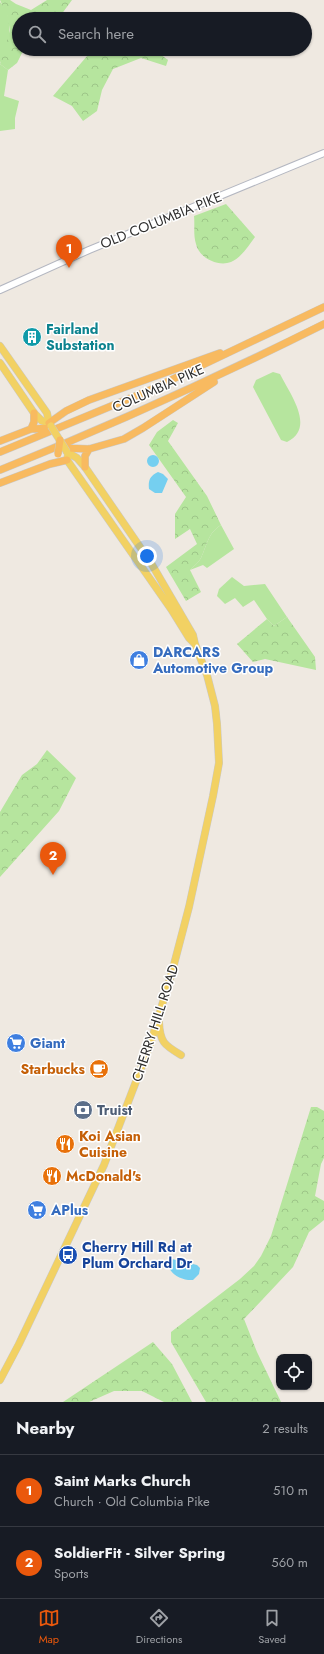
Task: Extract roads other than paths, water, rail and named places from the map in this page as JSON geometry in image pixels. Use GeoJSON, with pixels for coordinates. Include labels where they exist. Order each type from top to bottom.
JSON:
{"type":"FeatureCollection","features":[{"type":"Feature","properties":{"kind":"highway","name":"COLUMBIA PIKE"},"geometry":{"type":"LineString","coordinates":[[0,452],[121,403],[262,338],[324,307]]}},
{"type":"Feature","properties":{"kind":"highway","name":"COLUMBIA PIKE"},"geometry":{"type":"LineString","coordinates":[[0,470],[121,420],[241,365],[324,324]]}},
{"type":"Feature","properties":{"kind":"highway"},"geometry":{"type":"LineString","coordinates":[[0,441],[30,429],[50,427],[66,411],[89,400],[262,338]]}},
{"type":"Feature","properties":{"kind":"highway"},"geometry":{"type":"LineString","coordinates":[[0,483],[50,464],[75,449],[89,449],[133,434],[241,365]]}},
{"type":"Feature","properties":{"kind":"highway"},"geometry":{"type":"LineString","coordinates":[[30,429],[34,422],[34,413]]}},
{"type":"Feature","properties":{"kind":"highway"},"geometry":{"type":"LineString","coordinates":[[50,464],[56,459],[60,440]]}},
{"type":"Feature","properties":{"kind":"highway"},"geometry":{"type":"LineString","coordinates":[[85,467],[86,456],[89,449]]}},
{"type":"Feature","properties":{"kind":"main road","name":"OLD COLUMBIA PIKE"},"geometry":{"type":"LineString","coordinates":[[0,290],[89,250],[324,153]]}},
{"type":"Feature","properties":{"kind":"main road"},"geometry":{"type":"LineString","coordinates":[[0,346],[47,413],[50,427]]}},
{"type":"Feature","properties":{"kind":"main road"},"geometry":{"type":"LineString","coordinates":[[0,363],[34,413],[50,427]]}},
{"type":"Feature","properties":{"kind":"main road","name":"CHERRY HILL ROAD"},"geometry":{"type":"LineString","coordinates":[[50,427],[171,609],[188,638],[195,644]]}},
{"type":"Feature","properties":{"kind":"main road","name":"CHERRY HILL ROAD"},"geometry":{"type":"LineString","coordinates":[[0,1380],[19,1344],[104,1165],[133,1093],[158,1017],[189,907],[219,763],[218,724],[213,699],[193,635],[168,589],[138,542],[85,467],[77,458],[67,454]]}},
{"type":"Feature","properties":{"kind":"main road"},"geometry":{"type":"LineString","coordinates":[[158,1017],[162,1040],[167,1047],[181,1055]]}},
{"type":"Feature","properties":{"kind":"water"},"geometry":{"type":"Polygon","coordinates":[[[155,455],[158,456],[158,466],[151,467],[148,466],[147,459],[148,456],[155,455]]]}},
{"type":"Feature","properties":{"kind":"water"},"geometry":{"type":"Polygon","coordinates":[[[158,472],[163,474],[168,479],[162,493],[155,493],[149,489],[150,479],[158,472]]]}},
{"type":"Feature","properties":{"kind":"water"},"geometry":{"type":"Polygon","coordinates":[[[172,1259],[197,1265],[200,1268],[199,1274],[193,1280],[180,1278],[172,1273],[170,1269],[169,1261],[172,1259]]]}},
{"type":"Feature","properties":{"kind":"place","name":"Saint Marks Church"},"geometry":{"type":"Point","coordinates":[69,268]}},
{"type":"Feature","properties":{"kind":"place","name":"Fairland Substation"},"geometry":{"type":"Point","coordinates":[32,337]}},
{"type":"Feature","properties":{"kind":"place","name":"DARCARS Automotive Group"},"geometry":{"type":"Point","coordinates":[139,660]}},
{"type":"Feature","properties":{"kind":"place","name":"SoldierFit - Silver Spring"},"geometry":{"type":"Point","coordinates":[53,875]}},
{"type":"Feature","properties":{"kind":"place","name":"Giant"},"geometry":{"type":"Point","coordinates":[16,1043]}},
{"type":"Feature","properties":{"kind":"place","name":"Starbucks"},"geometry":{"type":"Point","coordinates":[99,1069]}},
{"type":"Feature","properties":{"kind":"place","name":"Truist"},"geometry":{"type":"Point","coordinates":[83,1110]}},
{"type":"Feature","properties":{"kind":"place","name":"Koi Asian Cuisine"},"geometry":{"type":"Point","coordinates":[65,1144]}},
{"type":"Feature","properties":{"kind":"place","name":"McDonald's"},"geometry":{"type":"Point","coordinates":[52,1176]}},
{"type":"Feature","properties":{"kind":"place","name":"APlus"},"geometry":{"type":"Point","coordinates":[37,1210]}},
{"type":"Feature","properties":{"kind":"place","name":"Cherry Hill Rd at Plum Orchard Dr"},"geometry":{"type":"Point","coordinates":[68,1255]}}]}
